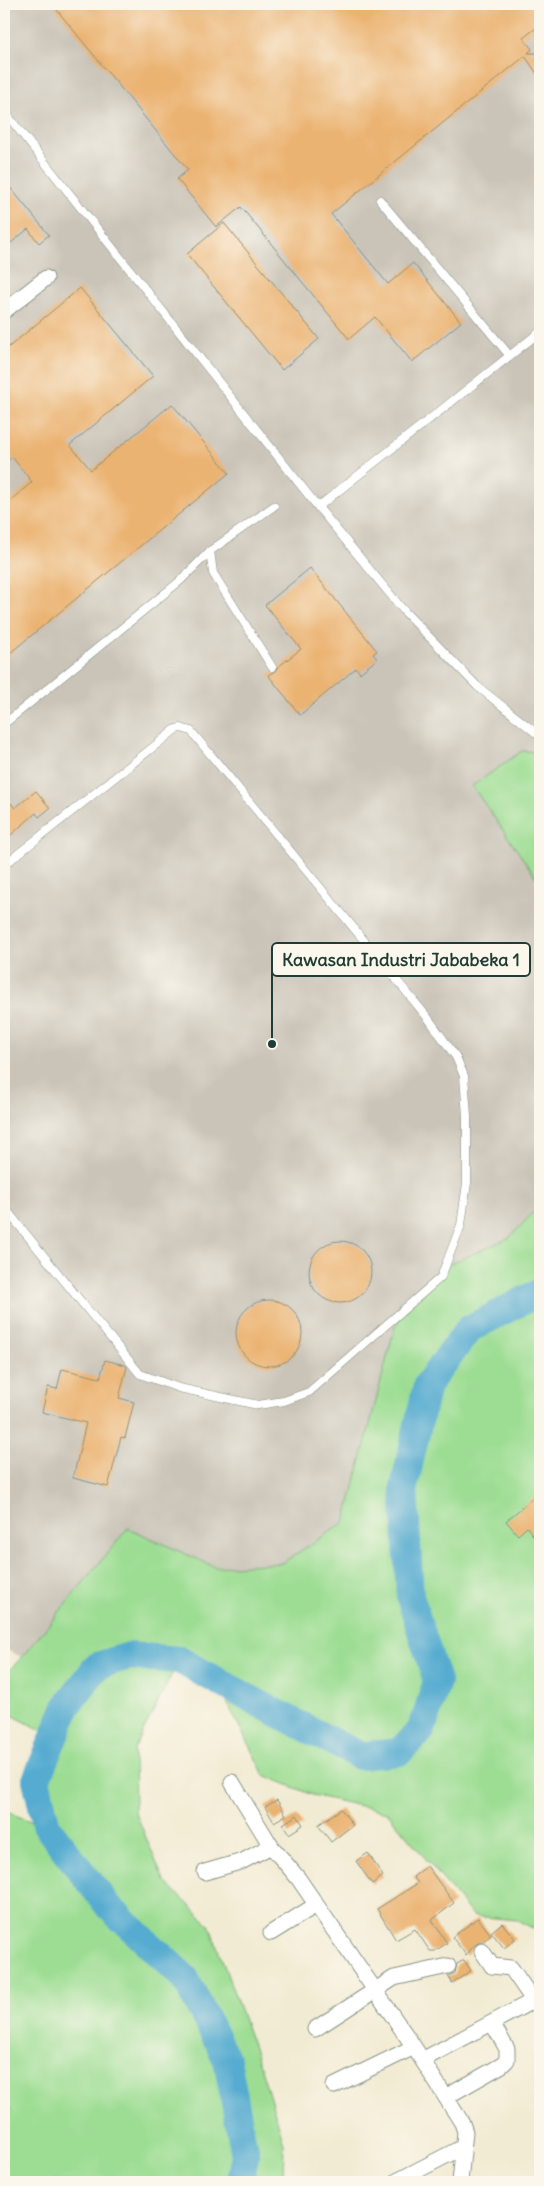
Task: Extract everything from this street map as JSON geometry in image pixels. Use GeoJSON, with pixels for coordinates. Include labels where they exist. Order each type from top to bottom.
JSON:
{"type":"FeatureCollection","features":[{"type":"Feature","properties":{"kind":"street"},"geometry":{"type":"LineString","coordinates":[[4,311],[46,278]]}},
{"type":"Feature","properties":{"kind":"street"},"geometry":{"type":"LineString","coordinates":[[232,1782],[270,1846],[290,1868],[316,1905],[414,2047],[464,2127],[460,2182]]}},
{"type":"Feature","properties":{"kind":"street"},"geometry":{"type":"LineString","coordinates":[[205,1872],[243,1861],[270,1846]]}},
{"type":"Feature","properties":{"kind":"street"},"geometry":{"type":"LineString","coordinates":[[271,1933],[316,1905]]}},
{"type":"Feature","properties":{"kind":"street"},"geometry":{"type":"LineString","coordinates":[[422,2060],[537,1999],[510,1968],[492,1966],[482,1951]]}},
{"type":"Feature","properties":{"kind":"street"},"geometry":{"type":"LineString","coordinates":[[315,2029],[394,1978],[448,1966]]}},
{"type":"Feature","properties":{"kind":"street"},"geometry":{"type":"LineString","coordinates":[[446,2097],[502,2065],[507,2060],[507,2049],[492,2023]]}},
{"type":"Feature","properties":{"kind":"street"},"geometry":{"type":"LineString","coordinates":[[334,2086],[414,2047]]}},
{"type":"Feature","properties":{"kind":"street"},"geometry":{"type":"LineString","coordinates":[[395,2182],[463,2148]]}},
{"type":"Feature","properties":{"kind":"lane"},"geometry":{"type":"LineString","coordinates":[[4,111],[318,507],[410,618],[477,686],[540,736]]}},
{"type":"Feature","properties":{"kind":"lane"},"geometry":{"type":"LineString","coordinates":[[380,200],[510,356]]}},
{"type":"Feature","properties":{"kind":"lane"},"geometry":{"type":"LineString","coordinates":[[318,507],[540,332]]}},
{"type":"Feature","properties":{"kind":"lane"},"geometry":{"type":"LineString","coordinates":[[4,724],[180,581],[210,551],[274,506]]}},
{"type":"Feature","properties":{"kind":"lane"},"geometry":{"type":"LineString","coordinates":[[210,551],[213,573],[272,668]]}},
{"type":"Feature","properties":{"kind":"lane"},"geometry":{"type":"LineString","coordinates":[[4,865],[176,729],[181,728],[191,732],[428,1018],[456,1057],[464,1076],[467,1116],[467,1183],[461,1225],[441,1277],[310,1392],[284,1401],[258,1405],[179,1388],[140,1374],[4,1207]]}},
{"type":"Feature","properties":{"kind":"shaded area"},"geometry":{"type":"Polygon","coordinates":[[[4,4],[540,4],[540,505],[537,523],[540,543],[540,752],[522,751],[473,786],[540,883],[540,1205],[509,1238],[436,1270],[395,1326],[345,1522],[282,1564],[215,1567],[128,1529],[22,1657],[4,1649],[4,4]]]}},
{"type":"Feature","properties":{"kind":"green space"},"geometry":{"type":"Polygon","coordinates":[[[522,751],[540,752],[540,883],[472,786],[522,751]]]}},
{"type":"Feature","properties":{"kind":"green space"},"geometry":{"type":"Polygon","coordinates":[[[540,1205],[540,1932],[517,1920],[473,1916],[387,1812],[312,1795],[264,1775],[215,1679],[179,1660],[134,1750],[135,1811],[164,1881],[209,1924],[258,2059],[284,2143],[283,2182],[5,2182],[4,2117],[11,2111],[4,2093],[4,1811],[47,1827],[36,1780],[54,1737],[4,1711],[4,1675],[22,1657],[128,1528],[215,1567],[282,1563],[345,1522],[395,1326],[436,1270],[509,1238],[540,1205]]]}},
{"type":"Feature","properties":{"kind":"building"},"geometry":{"type":"Polygon","coordinates":[[[52,4],[540,4],[540,25],[523,38],[532,49],[528,53],[540,53],[540,78],[525,56],[331,214],[388,284],[413,263],[461,322],[412,362],[375,317],[349,339],[241,207],[216,227],[177,179],[188,170],[52,4]]]}},
{"type":"Feature","properties":{"kind":"building"},"geometry":{"type":"Polygon","coordinates":[[[4,180],[49,235],[39,243],[28,229],[11,243],[4,234],[4,180]]]}},
{"type":"Feature","properties":{"kind":"building"},"geometry":{"type":"Polygon","coordinates":[[[224,223],[319,339],[282,370],[187,254],[224,223]]]}},
{"type":"Feature","properties":{"kind":"building"},"geometry":{"type":"Polygon","coordinates":[[[80,288],[153,376],[70,445],[91,470],[172,404],[229,473],[4,658],[4,506],[32,482],[12,457],[4,464],[4,351],[80,288]]]}},
{"type":"Feature","properties":{"kind":"building"},"geometry":{"type":"Polygon","coordinates":[[[310,568],[377,651],[373,654],[377,659],[360,673],[356,668],[300,715],[268,675],[301,649],[265,605],[310,568]]]}},
{"type":"Feature","properties":{"kind":"building"},"geometry":{"type":"Polygon","coordinates":[[[36,791],[50,808],[39,817],[36,813],[4,841],[4,810],[11,803],[15,808],[36,791]]]}},
{"type":"Feature","properties":{"kind":"building"},"geometry":{"type":"Polygon","coordinates":[[[334,1241],[346,1241],[362,1250],[369,1260],[371,1272],[369,1284],[362,1294],[346,1303],[334,1303],[323,1298],[314,1289],[309,1278],[309,1266],[314,1255],[323,1246],[334,1241]]]}},
{"type":"Feature","properties":{"kind":"building"},"geometry":{"type":"Polygon","coordinates":[[[269,1300],[282,1303],[292,1310],[299,1320],[302,1333],[299,1346],[292,1356],[282,1363],[269,1366],[256,1363],[246,1356],[239,1346],[236,1333],[239,1320],[246,1310],[256,1303],[269,1300]]]}},
{"type":"Feature","properties":{"kind":"building"},"geometry":{"type":"Polygon","coordinates":[[[105,1360],[127,1367],[119,1398],[134,1402],[125,1438],[121,1437],[108,1487],[73,1478],[86,1423],[42,1412],[48,1387],[57,1389],[62,1369],[100,1378],[105,1360]]]}},
{"type":"Feature","properties":{"kind":"building"},"geometry":{"type":"Polygon","coordinates":[[[534,1497],[540,1505],[540,1545],[527,1527],[518,1535],[506,1521],[534,1497]]]}},
{"type":"Feature","properties":{"kind":"building"},"geometry":{"type":"Polygon","coordinates":[[[277,1800],[286,1815],[274,1822],[265,1807],[277,1800]]]}},
{"type":"Feature","properties":{"kind":"building"},"geometry":{"type":"Polygon","coordinates":[[[341,1809],[353,1825],[331,1842],[318,1825],[341,1809]]]}},
{"type":"Feature","properties":{"kind":"building"},"geometry":{"type":"Polygon","coordinates":[[[297,1815],[303,1825],[289,1834],[283,1824],[297,1815]]]}},
{"type":"Feature","properties":{"kind":"building"},"geometry":{"type":"Polygon","coordinates":[[[368,1853],[383,1876],[372,1884],[356,1861],[368,1853]]]}},
{"type":"Feature","properties":{"kind":"building"},"geometry":{"type":"Polygon","coordinates":[[[427,1866],[454,1903],[432,1920],[447,1943],[435,1951],[430,1951],[415,1929],[396,1940],[377,1909],[418,1883],[413,1877],[427,1866]]]}},
{"type":"Feature","properties":{"kind":"building"},"geometry":{"type":"Polygon","coordinates":[[[478,1918],[491,1935],[476,1944],[466,1955],[452,1937],[478,1918]]]}},
{"type":"Feature","properties":{"kind":"building"},"geometry":{"type":"Polygon","coordinates":[[[502,1923],[515,1939],[504,1948],[491,1932],[502,1923]]]}},
{"type":"Feature","properties":{"kind":"building"},"geometry":{"type":"Polygon","coordinates":[[[464,1960],[471,1971],[452,1983],[448,1976],[455,1973],[457,1964],[464,1960]]]}},
{"type":"Feature","properties":{"kind":"waterway"},"geometry":{"type":"LineString","coordinates":[[240,2182],[245,2155],[227,2060],[185,1978],[109,1907],[47,1827],[36,1780],[67,1706],[97,1666],[129,1656],[179,1660],[360,1756],[399,1752],[422,1729],[437,1681],[410,1597],[404,1487],[427,1385],[469,1329],[540,1292]]}},
{"type":"Feature","properties":{"kind":"place","name":"Kawasan Industri Jababeka 1"},"geometry":{"type":"Point","coordinates":[272,1044]}}]}
